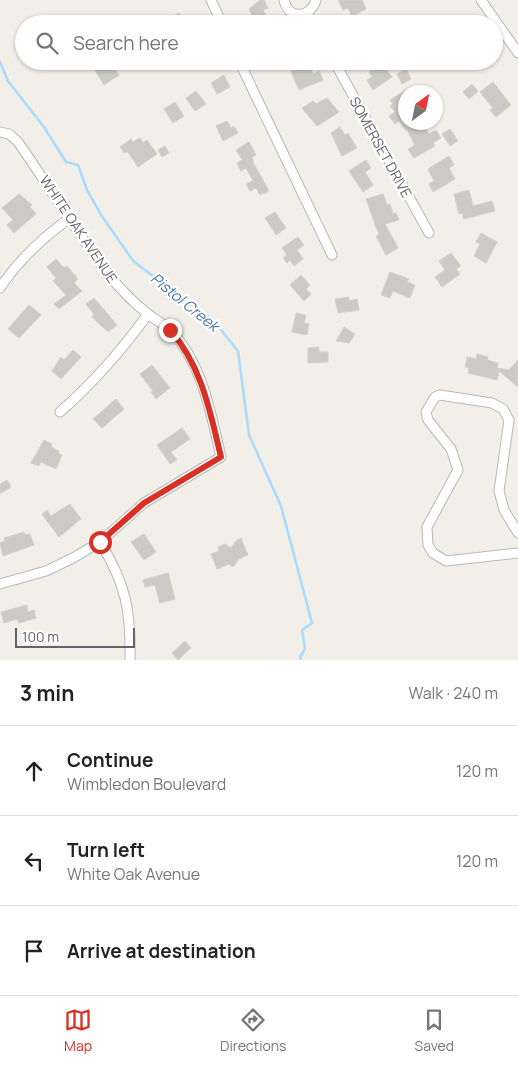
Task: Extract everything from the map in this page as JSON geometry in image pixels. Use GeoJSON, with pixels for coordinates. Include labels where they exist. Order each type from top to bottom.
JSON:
{"type":"FeatureCollection","features":[{"type":"Feature","properties":{"kind":"street"},"geometry":{"type":"LineString","coordinates":[[211,0],[218,15]]}},
{"type":"Feature","properties":{"kind":"street"},"geometry":{"type":"LineString","coordinates":[[284,0],[285,6],[291,12],[299,15],[307,13],[314,7],[316,0]]}},
{"type":"Feature","properties":{"kind":"street"},"geometry":{"type":"LineString","coordinates":[[481,0],[491,15]]}},
{"type":"Feature","properties":{"kind":"street"},"geometry":{"type":"LineString","coordinates":[[503,32],[518,53]]}},
{"type":"Feature","properties":{"kind":"street"},"geometry":{"type":"LineString","coordinates":[[243,70],[332,255]]}},
{"type":"Feature","properties":{"kind":"street","name":"SOMERSET DRIVE"},"geometry":{"type":"LineString","coordinates":[[339,70],[429,233]]}},
{"type":"Feature","properties":{"kind":"street","name":"WHITE OAK AVENUE"},"geometry":{"type":"LineString","coordinates":[[0,132],[9,134],[18,142],[98,261],[118,287],[148,314],[170,330],[185,346],[205,394],[221,457],[144,503],[100,542]]}},
{"type":"Feature","properties":{"kind":"street"},"geometry":{"type":"LineString","coordinates":[[0,288],[24,256],[45,236],[70,218]]}},
{"type":"Feature","properties":{"kind":"street"},"geometry":{"type":"LineString","coordinates":[[60,412],[86,389],[128,342],[148,314]]}},
{"type":"Feature","properties":{"kind":"street"},"geometry":{"type":"LineString","coordinates":[[518,533],[504,510],[499,491],[509,420],[503,409],[492,403],[440,395],[435,397],[426,412],[428,420],[451,449],[458,470],[427,527],[428,545],[433,553],[446,561],[518,553]]}},
{"type":"Feature","properties":{"kind":"street"},"geometry":{"type":"LineString","coordinates":[[0,584],[46,571],[100,542],[116,567],[126,597],[130,634],[130,660]]}},
{"type":"Feature","properties":{"kind":"building"},"geometry":{"type":"Polygon","coordinates":[[[260,0],[264,0],[268,8],[263,10],[266,15],[252,15],[249,9],[260,0]]]}},
{"type":"Feature","properties":{"kind":"building"},"geometry":{"type":"Polygon","coordinates":[[[338,0],[362,0],[366,9],[354,15],[352,15],[348,8],[343,10],[338,0]]]}},
{"type":"Feature","properties":{"kind":"building"},"geometry":{"type":"Polygon","coordinates":[[[95,70],[115,70],[119,75],[104,85],[95,70]]]}},
{"type":"Feature","properties":{"kind":"building"},"geometry":{"type":"Polygon","coordinates":[[[311,70],[313,74],[319,71],[323,80],[299,90],[291,71],[311,70]]]}},
{"type":"Feature","properties":{"kind":"building"},"geometry":{"type":"Polygon","coordinates":[[[372,70],[387,70],[392,77],[373,90],[367,80],[372,77],[369,72],[372,70]]]}},
{"type":"Feature","properties":{"kind":"building"},"geometry":{"type":"Polygon","coordinates":[[[406,70],[411,79],[402,84],[397,74],[406,70]]]}},
{"type":"Feature","properties":{"kind":"building"},"geometry":{"type":"Polygon","coordinates":[[[224,75],[230,87],[217,94],[211,83],[224,75]]]}},
{"type":"Feature","properties":{"kind":"building"},"geometry":{"type":"Polygon","coordinates":[[[493,82],[511,105],[496,117],[490,110],[493,108],[480,92],[493,82]]]}},
{"type":"Feature","properties":{"kind":"building"},"geometry":{"type":"Polygon","coordinates":[[[472,84],[478,91],[469,99],[463,92],[472,84]]]}},
{"type":"Feature","properties":{"kind":"building"},"geometry":{"type":"Polygon","coordinates":[[[196,91],[206,104],[195,111],[186,98],[196,91]]]}},
{"type":"Feature","properties":{"kind":"building"},"geometry":{"type":"Polygon","coordinates":[[[398,95],[398,122],[395,124],[389,116],[395,112],[390,106],[393,104],[390,100],[398,95]]]}},
{"type":"Feature","properties":{"kind":"building"},"geometry":{"type":"Polygon","coordinates":[[[327,98],[339,112],[317,126],[302,108],[313,101],[316,104],[327,98]]]}},
{"type":"Feature","properties":{"kind":"building"},"geometry":{"type":"Polygon","coordinates":[[[175,102],[184,116],[173,123],[164,109],[175,102]]]}},
{"type":"Feature","properties":{"kind":"building"},"geometry":{"type":"Polygon","coordinates":[[[227,121],[231,128],[234,126],[238,133],[223,141],[216,126],[227,121]]]}},
{"type":"Feature","properties":{"kind":"building"},"geometry":{"type":"Polygon","coordinates":[[[340,127],[345,135],[348,133],[357,148],[342,156],[331,133],[340,127]]]}},
{"type":"Feature","properties":{"kind":"building"},"geometry":{"type":"Polygon","coordinates":[[[450,129],[458,141],[450,146],[442,134],[450,129]]]}},
{"type":"Feature","properties":{"kind":"building"},"geometry":{"type":"Polygon","coordinates":[[[407,130],[427,130],[429,134],[436,130],[441,138],[433,143],[435,146],[414,158],[408,149],[415,145],[407,130]]]}},
{"type":"Feature","properties":{"kind":"building"},"geometry":{"type":"Polygon","coordinates":[[[140,138],[143,143],[147,140],[157,154],[138,167],[127,151],[124,153],[120,147],[131,139],[133,142],[140,138]]]}},
{"type":"Feature","properties":{"kind":"building"},"geometry":{"type":"Polygon","coordinates":[[[249,142],[256,155],[252,157],[254,164],[269,191],[260,195],[256,188],[250,191],[246,184],[253,181],[246,168],[241,171],[237,163],[242,160],[236,150],[249,142]]]}},
{"type":"Feature","properties":{"kind":"building"},"geometry":{"type":"Polygon","coordinates":[[[165,146],[169,153],[162,157],[158,150],[165,146]]]}},
{"type":"Feature","properties":{"kind":"building"},"geometry":{"type":"Polygon","coordinates":[[[449,156],[454,165],[449,168],[455,179],[433,192],[429,184],[434,181],[428,169],[449,156]]]}},
{"type":"Feature","properties":{"kind":"building"},"geometry":{"type":"Polygon","coordinates":[[[366,160],[371,168],[365,172],[373,185],[363,192],[349,171],[366,160]]]}},
{"type":"Feature","properties":{"kind":"building"},"geometry":{"type":"Polygon","coordinates":[[[469,190],[473,206],[492,201],[495,211],[464,219],[462,213],[459,214],[454,194],[469,190]]]}},
{"type":"Feature","properties":{"kind":"building"},"geometry":{"type":"Polygon","coordinates":[[[19,194],[32,205],[30,207],[36,214],[14,233],[7,225],[13,220],[2,208],[19,194]]]}},
{"type":"Feature","properties":{"kind":"building"},"geometry":{"type":"Polygon","coordinates":[[[383,194],[387,205],[390,204],[393,214],[396,213],[399,220],[385,224],[398,248],[386,255],[376,236],[379,235],[366,199],[383,194]]]}},
{"type":"Feature","properties":{"kind":"building"},"geometry":{"type":"Polygon","coordinates":[[[275,212],[286,228],[276,235],[265,218],[275,212]]]}},
{"type":"Feature","properties":{"kind":"building"},"geometry":{"type":"Polygon","coordinates":[[[481,233],[497,242],[486,263],[474,256],[480,244],[476,242],[481,233]]]}},
{"type":"Feature","properties":{"kind":"building"},"geometry":{"type":"Polygon","coordinates":[[[298,237],[304,245],[297,250],[303,259],[294,266],[290,260],[287,263],[283,258],[287,255],[282,248],[298,237]]]}},
{"type":"Feature","properties":{"kind":"building"},"geometry":{"type":"Polygon","coordinates":[[[451,253],[461,266],[456,269],[460,274],[442,287],[435,277],[445,270],[439,261],[451,253]]]}},
{"type":"Feature","properties":{"kind":"building"},"geometry":{"type":"Polygon","coordinates":[[[56,259],[64,268],[67,266],[78,279],[74,283],[82,291],[59,309],[54,304],[66,295],[53,281],[56,278],[47,267],[56,259]]]}},
{"type":"Feature","properties":{"kind":"building"},"geometry":{"type":"Polygon","coordinates":[[[390,272],[409,279],[407,282],[415,285],[410,298],[393,291],[390,298],[381,295],[390,272]]]}},
{"type":"Feature","properties":{"kind":"building"},"geometry":{"type":"Polygon","coordinates":[[[301,275],[310,285],[306,289],[311,294],[304,301],[290,285],[301,275]]]}},
{"type":"Feature","properties":{"kind":"building"},"geometry":{"type":"Polygon","coordinates":[[[349,297],[349,301],[357,299],[359,310],[338,313],[335,299],[349,297]]]}},
{"type":"Feature","properties":{"kind":"building"},"geometry":{"type":"Polygon","coordinates":[[[94,298],[117,325],[108,332],[92,317],[94,314],[86,304],[94,298]]]}},
{"type":"Feature","properties":{"kind":"building"},"geometry":{"type":"Polygon","coordinates":[[[29,305],[41,315],[19,338],[8,329],[29,305]]]}},
{"type":"Feature","properties":{"kind":"building"},"geometry":{"type":"Polygon","coordinates":[[[296,313],[306,315],[304,323],[309,324],[307,335],[292,332],[296,313]]]}},
{"type":"Feature","properties":{"kind":"building"},"geometry":{"type":"Polygon","coordinates":[[[344,327],[355,334],[349,343],[336,341],[344,327]]]}},
{"type":"Feature","properties":{"kind":"building"},"geometry":{"type":"Polygon","coordinates":[[[319,347],[319,352],[328,352],[328,362],[308,363],[308,348],[319,347]]]}},
{"type":"Feature","properties":{"kind":"building"},"geometry":{"type":"Polygon","coordinates":[[[73,350],[81,357],[61,379],[52,371],[61,357],[64,360],[73,350]]]}},
{"type":"Feature","properties":{"kind":"building"},"geometry":{"type":"Polygon","coordinates":[[[477,354],[488,357],[487,360],[498,363],[497,368],[509,370],[518,360],[518,387],[499,371],[497,380],[468,373],[469,368],[465,367],[467,357],[476,359],[477,354]]]}},
{"type":"Feature","properties":{"kind":"building"},"geometry":{"type":"Polygon","coordinates":[[[152,365],[170,388],[156,399],[151,392],[153,391],[140,374],[152,365]]]}},
{"type":"Feature","properties":{"kind":"building"},"geometry":{"type":"Polygon","coordinates":[[[116,399],[124,409],[102,428],[93,419],[116,399]]]}},
{"type":"Feature","properties":{"kind":"building"},"geometry":{"type":"Polygon","coordinates":[[[182,428],[190,439],[171,452],[177,460],[170,464],[157,445],[182,428]]]}},
{"type":"Feature","properties":{"kind":"building"},"geometry":{"type":"Polygon","coordinates":[[[44,440],[52,444],[51,447],[62,455],[56,469],[41,462],[39,466],[31,463],[44,440]]]}},
{"type":"Feature","properties":{"kind":"building"},"geometry":{"type":"Polygon","coordinates":[[[7,480],[11,487],[0,494],[0,484],[7,480]]]}},
{"type":"Feature","properties":{"kind":"building"},"geometry":{"type":"Polygon","coordinates":[[[70,504],[81,519],[59,537],[42,514],[47,510],[51,516],[70,504]]]}},
{"type":"Feature","properties":{"kind":"building"},"geometry":{"type":"Polygon","coordinates":[[[24,532],[25,535],[30,534],[34,545],[3,556],[0,543],[5,541],[4,538],[24,532]]]}},
{"type":"Feature","properties":{"kind":"building"},"geometry":{"type":"Polygon","coordinates":[[[144,534],[156,552],[144,560],[131,542],[144,534]]]}},
{"type":"Feature","properties":{"kind":"building"},"geometry":{"type":"Polygon","coordinates":[[[241,538],[248,555],[239,559],[233,567],[229,564],[217,569],[211,554],[219,551],[218,547],[225,544],[231,548],[241,538]]]}},
{"type":"Feature","properties":{"kind":"building"},"geometry":{"type":"Polygon","coordinates":[[[168,573],[175,599],[160,603],[155,585],[145,587],[143,580],[168,573]]]}},
{"type":"Feature","properties":{"kind":"building"},"geometry":{"type":"Polygon","coordinates":[[[27,605],[28,612],[34,610],[36,618],[19,623],[17,619],[4,623],[1,612],[27,605]]]}},
{"type":"Feature","properties":{"kind":"building"},"geometry":{"type":"Polygon","coordinates":[[[185,641],[191,648],[178,660],[172,653],[185,641]]]}},
{"type":"Feature","properties":{"kind":"waterway","name":"Pistol Creek"},"geometry":{"type":"LineString","coordinates":[[0,62],[8,81],[44,127],[66,162],[78,165],[87,190],[101,215],[134,262],[213,320],[238,351],[249,435],[281,506],[312,623],[302,630],[305,649],[300,657],[301,660]]}},
{"type":"Feature","properties":{"kind":"route"},"geometry":{"type":"LineString","coordinates":[[100,542],[144,503],[221,457],[197,370],[185,346],[170,330]]}}]}
